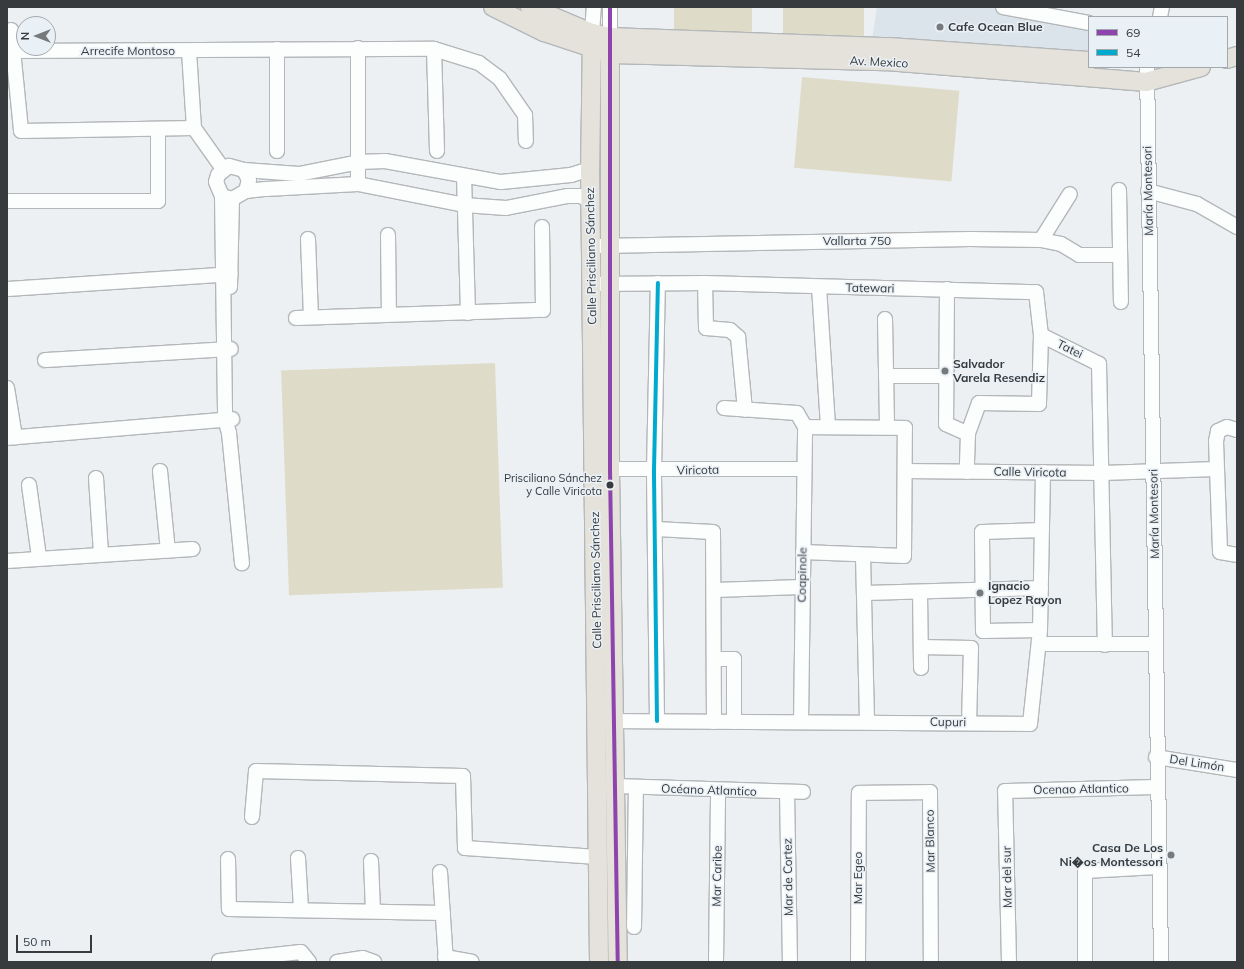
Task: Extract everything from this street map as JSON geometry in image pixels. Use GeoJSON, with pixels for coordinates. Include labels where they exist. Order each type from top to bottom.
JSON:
{"type":"FeatureCollection","features":[{"type":"Feature","properties":{"kind":"main road"},"geometry":{"type":"LineString","coordinates":[[492,7],[544,32],[611,45]]}},
{"type":"Feature","properties":{"kind":"main road"},"geometry":{"type":"LineString","coordinates":[[530,7],[591,41]]}},
{"type":"Feature","properties":{"kind":"main road","name":"Calle Prisciliano Sánchez"},"geometry":{"type":"LineString","coordinates":[[591,41],[590,169],[592,247],[601,284],[602,469],[598,857],[599,962]]}},
{"type":"Feature","properties":{"kind":"main road","name":"Calle Prisciliano Sánchez"},"geometry":{"type":"LineString","coordinates":[[601,284],[610,246],[611,45]]}},
{"type":"Feature","properties":{"kind":"main road","name":"Av. Mexico"},"geometry":{"type":"LineString","coordinates":[[611,45],[889,47],[1088,61]]}},
{"type":"Feature","properties":{"kind":"main road","name":"Av. Mexico"},"geometry":{"type":"LineString","coordinates":[[611,45],[1146,74],[1193,68]]}},
{"type":"Feature","properties":{"kind":"main road","name":"Calle Prisciliano Sánchez"},"geometry":{"type":"LineString","coordinates":[[602,469],[615,649],[613,721],[618,962]]}},
{"type":"Feature","properties":{"kind":"street","name":"Calle Prisciliano Sánchez"},"geometry":{"type":"LineString","coordinates":[[591,41],[594,7]]}},
{"type":"Feature","properties":{"kind":"street","name":"Calle Prisciliano Sánchez"},"geometry":{"type":"LineString","coordinates":[[610,7],[611,45]]}},
{"type":"Feature","properties":{"kind":"street"},"geometry":{"type":"LineString","coordinates":[[1003,7],[1088,23]]}},
{"type":"Feature","properties":{"kind":"street"},"geometry":{"type":"LineString","coordinates":[[11,30],[21,131],[158,130],[194,128],[223,169]]}},
{"type":"Feature","properties":{"kind":"street"},"geometry":{"type":"LineString","coordinates":[[358,48],[358,184]]}},
{"type":"Feature","properties":{"kind":"street"},"geometry":{"type":"LineString","coordinates":[[189,51],[358,48],[434,49],[479,63],[500,79],[525,115],[526,141]]}},
{"type":"Feature","properties":{"kind":"street"},"geometry":{"type":"LineString","coordinates":[[277,49],[277,151]]}},
{"type":"Feature","properties":{"kind":"street"},"geometry":{"type":"LineString","coordinates":[[434,49],[437,151]]}},
{"type":"Feature","properties":{"kind":"street","name":"Arrecife Montoso"},"geometry":{"type":"LineString","coordinates":[[14,52],[189,51],[194,128]]}},
{"type":"Feature","properties":{"kind":"street","name":"María Montesori"},"geometry":{"type":"LineString","coordinates":[[1146,74],[1154,469],[1157,867],[1160,962]]}},
{"type":"Feature","properties":{"kind":"street"},"geometry":{"type":"LineString","coordinates":[[7,201],[158,202],[158,130]]}},
{"type":"Feature","properties":{"kind":"street"},"geometry":{"type":"LineString","coordinates":[[242,563],[229,419],[225,274],[227,198],[216,182],[223,169],[230,166],[244,170],[299,174],[359,162],[416,165],[464,177],[501,182],[531,179],[590,169]]}},
{"type":"Feature","properties":{"kind":"street"},"geometry":{"type":"LineString","coordinates":[[244,170],[249,180],[246,191]]}},
{"type":"Feature","properties":{"kind":"street"},"geometry":{"type":"LineString","coordinates":[[464,177],[468,313]]}},
{"type":"Feature","properties":{"kind":"street"},"geometry":{"type":"LineString","coordinates":[[531,179],[533,202]]}},
{"type":"Feature","properties":{"kind":"street"},"geometry":{"type":"LineString","coordinates":[[227,198],[246,191],[358,184],[464,205],[506,208],[568,196],[581,196],[591,202]]}},
{"type":"Feature","properties":{"kind":"street"},"geometry":{"type":"LineString","coordinates":[[1119,190],[1121,302]]}},
{"type":"Feature","properties":{"kind":"street"},"geometry":{"type":"LineString","coordinates":[[1148,192],[1197,204],[1237,226]]}},
{"type":"Feature","properties":{"kind":"street"},"geometry":{"type":"LineString","coordinates":[[1041,240],[1070,194]]}},
{"type":"Feature","properties":{"kind":"street"},"geometry":{"type":"LineString","coordinates":[[296,318],[543,310],[542,227]]}},
{"type":"Feature","properties":{"kind":"street"},"geometry":{"type":"LineString","coordinates":[[388,235],[389,314]]}},
{"type":"Feature","properties":{"kind":"street"},"geometry":{"type":"LineString","coordinates":[[308,239],[311,317]]}},
{"type":"Feature","properties":{"kind":"street","name":"Vallarta 750"},"geometry":{"type":"LineString","coordinates":[[592,247],[741,241],[1041,240],[1061,244],[1079,255],[1120,255]]}},
{"type":"Feature","properties":{"kind":"street"},"geometry":{"type":"LineString","coordinates":[[7,289],[225,274]]}},
{"type":"Feature","properties":{"kind":"street"},"geometry":{"type":"LineString","coordinates":[[705,283],[706,328],[730,330],[738,337],[745,410]]}},
{"type":"Feature","properties":{"kind":"street","name":"Tatewari"},"geometry":{"type":"LineString","coordinates":[[601,284],[705,283],[1036,292],[1041,335],[1039,404],[979,403],[968,434]]}},
{"type":"Feature","properties":{"kind":"street"},"geometry":{"type":"LineString","coordinates":[[657,721],[656,529],[654,470],[658,284]]}},
{"type":"Feature","properties":{"kind":"street"},"geometry":{"type":"LineString","coordinates":[[819,287],[828,427]]}},
{"type":"Feature","properties":{"kind":"street"},"geometry":{"type":"LineString","coordinates":[[947,289],[946,424],[968,434],[967,472]]}},
{"type":"Feature","properties":{"kind":"street"},"geometry":{"type":"LineString","coordinates":[[885,319],[887,427]]}},
{"type":"Feature","properties":{"kind":"street","name":"Tatei"},"geometry":{"type":"LineString","coordinates":[[1041,335],[1099,364],[1103,473]]}},
{"type":"Feature","properties":{"kind":"street"},"geometry":{"type":"LineString","coordinates":[[46,360],[227,350]]}},
{"type":"Feature","properties":{"kind":"street"},"geometry":{"type":"LineString","coordinates":[[886,376],[946,376]]}},
{"type":"Feature","properties":{"kind":"street"},"geometry":{"type":"LineString","coordinates":[[7,388],[11,437],[229,419]]}},
{"type":"Feature","properties":{"kind":"street"},"geometry":{"type":"LineString","coordinates":[[724,408],[797,413],[805,427],[905,428],[904,556],[864,556],[803,552]]}},
{"type":"Feature","properties":{"kind":"street","name":"Coapinole"},"geometry":{"type":"LineString","coordinates":[[801,722],[803,468],[805,427]]}},
{"type":"Feature","properties":{"kind":"street"},"geometry":{"type":"LineString","coordinates":[[1237,430],[1227,427],[1218,431],[1216,469],[1220,552],[1237,555]]}},
{"type":"Feature","properties":{"kind":"street","name":"Viricota"},"geometry":{"type":"LineString","coordinates":[[602,469],[654,470],[803,468]]}},
{"type":"Feature","properties":{"kind":"street","name":"Calle Viricota"},"geometry":{"type":"LineString","coordinates":[[905,471],[1103,473],[1154,469],[1216,469]]}},
{"type":"Feature","properties":{"kind":"street"},"geometry":{"type":"LineString","coordinates":[[160,471],[168,550]]}},
{"type":"Feature","properties":{"kind":"street","name":"Cupuri"},"geometry":{"type":"LineString","coordinates":[[613,721],[867,721],[1030,724],[1040,630],[1043,472]]}},
{"type":"Feature","properties":{"kind":"street"},"geometry":{"type":"LineString","coordinates":[[1103,473],[1105,645]]}},
{"type":"Feature","properties":{"kind":"street"},"geometry":{"type":"LineString","coordinates":[[96,478],[101,553]]}},
{"type":"Feature","properties":{"kind":"street"},"geometry":{"type":"LineString","coordinates":[[29,485],[39,558]]}},
{"type":"Feature","properties":{"kind":"street"},"geometry":{"type":"LineString","coordinates":[[656,529],[713,532],[715,590],[714,722]]}},
{"type":"Feature","properties":{"kind":"street"},"geometry":{"type":"LineString","coordinates":[[1040,630],[983,631],[982,532],[1042,530]]}},
{"type":"Feature","properties":{"kind":"street"},"geometry":{"type":"LineString","coordinates":[[7,561],[101,553],[193,549]]}},
{"type":"Feature","properties":{"kind":"street"},"geometry":{"type":"LineString","coordinates":[[864,556],[866,593],[867,721]]}},
{"type":"Feature","properties":{"kind":"street"},"geometry":{"type":"LineString","coordinates":[[715,590],[802,587]]}},
{"type":"Feature","properties":{"kind":"street"},"geometry":{"type":"LineString","coordinates":[[866,593],[920,594],[1041,588]]}},
{"type":"Feature","properties":{"kind":"street"},"geometry":{"type":"LineString","coordinates":[[920,594],[921,668]]}},
{"type":"Feature","properties":{"kind":"street"},"geometry":{"type":"LineString","coordinates":[[1039,644],[1156,644]]}},
{"type":"Feature","properties":{"kind":"street"},"geometry":{"type":"LineString","coordinates":[[921,647],[971,648],[969,722]]}},
{"type":"Feature","properties":{"kind":"street"},"geometry":{"type":"LineString","coordinates":[[714,659],[734,659],[734,722]]}},
{"type":"Feature","properties":{"kind":"street","name":"Del Limón"},"geometry":{"type":"LineString","coordinates":[[1156,757],[1237,770]]}},
{"type":"Feature","properties":{"kind":"street"},"geometry":{"type":"LineString","coordinates":[[252,817],[256,771],[463,776],[465,848],[598,857]]}},
{"type":"Feature","properties":{"kind":"street","name":"Océano Atlantico"},"geometry":{"type":"LineString","coordinates":[[615,786],[636,788],[803,792]]}},
{"type":"Feature","properties":{"kind":"street","name":"Ocenao Atlantico"},"geometry":{"type":"LineString","coordinates":[[1006,791],[1157,787]]}},
{"type":"Feature","properties":{"kind":"street"},"geometry":{"type":"LineString","coordinates":[[634,928],[636,788]]}},
{"type":"Feature","properties":{"kind":"street","name":"Mar Caribe"},"geometry":{"type":"LineString","coordinates":[[716,962],[718,790]]}},
{"type":"Feature","properties":{"kind":"street","name":"Mar del sur"},"geometry":{"type":"LineString","coordinates":[[1006,791],[1009,962]]}},
{"type":"Feature","properties":{"kind":"street","name":"Mar de Cortez"},"geometry":{"type":"LineString","coordinates":[[787,792],[793,961]]}},
{"type":"Feature","properties":{"kind":"street","name":"Mar Blanco"},"geometry":{"type":"LineString","coordinates":[[859,793],[930,792],[931,962]]}},
{"type":"Feature","properties":{"kind":"street","name":"Mar Egeo"},"geometry":{"type":"LineString","coordinates":[[858,962],[859,793]]}},
{"type":"Feature","properties":{"kind":"street"},"geometry":{"type":"LineString","coordinates":[[298,858],[301,908]]}},
{"type":"Feature","properties":{"kind":"street"},"geometry":{"type":"LineString","coordinates":[[228,859],[230,909],[301,908],[443,913]]}},
{"type":"Feature","properties":{"kind":"street"},"geometry":{"type":"LineString","coordinates":[[371,861],[373,911]]}},
{"type":"Feature","properties":{"kind":"street"},"geometry":{"type":"LineString","coordinates":[[1085,962],[1085,871],[1157,867]]}},
{"type":"Feature","properties":{"kind":"street"},"geometry":{"type":"LineString","coordinates":[[440,872],[446,960],[472,962]]}},
{"type":"Feature","properties":{"kind":"street"},"geometry":{"type":"LineString","coordinates":[[218,961],[242,960],[301,952],[310,962]]}},
{"type":"Feature","properties":{"kind":"street"},"geometry":{"type":"LineString","coordinates":[[337,962],[363,958],[374,962]]}},
{"type":"Feature","properties":{"kind":"shaded area"},"geometry":{"type":"Polygon","coordinates":[[[674,7],[752,7],[752,38],[674,38],[674,7]]]}},
{"type":"Feature","properties":{"kind":"shaded area"},"geometry":{"type":"Polygon","coordinates":[[[783,7],[864,7],[864,40],[783,40],[783,7]]]}},
{"type":"Feature","properties":{"kind":"shaded area"},"geometry":{"type":"Polygon","coordinates":[[[877,7],[1008,7],[1088,23],[1088,52],[872,40],[877,7]]]}},
{"type":"Feature","properties":{"kind":"shaded area"},"geometry":{"type":"Polygon","coordinates":[[[802,77],[959,91],[951,181],[794,168],[802,77]]]}},
{"type":"Feature","properties":{"kind":"shaded area"},"geometry":{"type":"Polygon","coordinates":[[[495,363],[503,588],[289,595],[281,370],[495,363]]]}},
{"type":"Feature","properties":{"kind":"transit line","name":"69"},"geometry":{"type":"LineString","coordinates":[[610,7],[610,470],[618,962]]}},
{"type":"Feature","properties":{"kind":"transit line","name":"54"},"geometry":{"type":"LineString","coordinates":[[657,721],[654,470],[658,283]]}},
{"type":"Feature","properties":{"kind":"place","name":"Cafe Ocean Blue"},"geometry":{"type":"Point","coordinates":[940,27]}},
{"type":"Feature","properties":{"kind":"place","name":"Salvador Varela Resendiz"},"geometry":{"type":"Point","coordinates":[945,371]}},
{"type":"Feature","properties":{"kind":"place","name":"Prisciliano Sánchez y Calle Viricota"},"geometry":{"type":"Point","coordinates":[610,485]}},
{"type":"Feature","properties":{"kind":"place","name":"Ignacio Lopez Rayon"},"geometry":{"type":"Point","coordinates":[980,593]}},
{"type":"Feature","properties":{"kind":"place","name":"Casa De Los Ni�os Montessori"},"geometry":{"type":"Point","coordinates":[1171,855]}}]}
